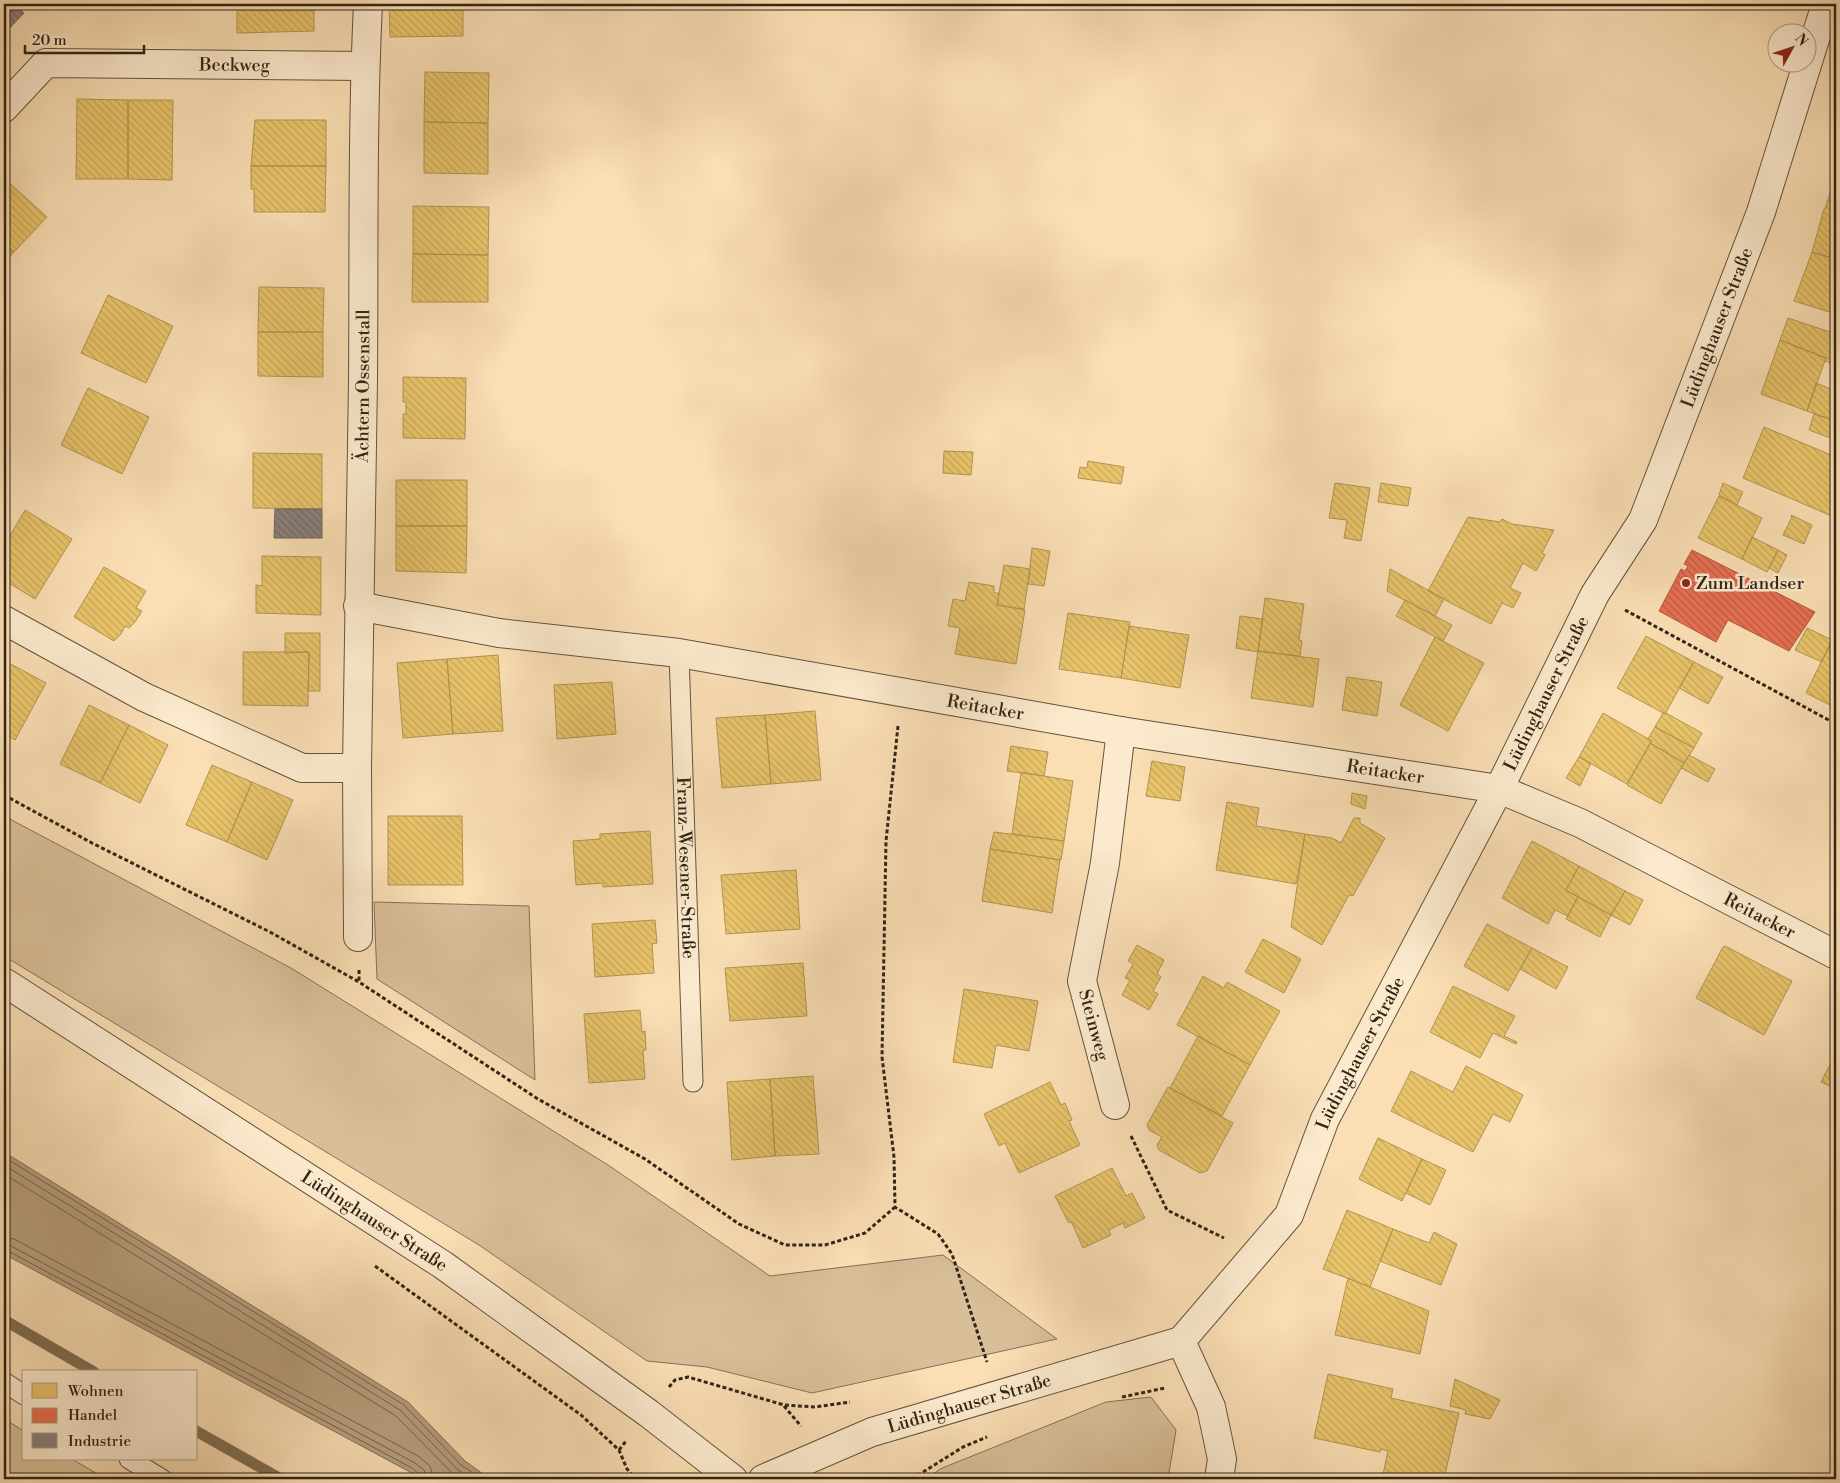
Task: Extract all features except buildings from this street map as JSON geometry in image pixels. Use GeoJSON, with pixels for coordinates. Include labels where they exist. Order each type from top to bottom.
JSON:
{"type":"FeatureCollection","features":[{"type":"Feature","properties":{"kind":"street","name":"Ächtern Ossenstall"},"geometry":{"type":"LineString","coordinates":[[358,937],[358,606],[363,382],[365,66],[368,4]]}},
{"type":"Feature","properties":{"kind":"street","name":"Lüdinghauser Straße"},"geometry":{"type":"LineString","coordinates":[[763,1479],[872,1432],[1181,1342],[1289,1215],[1325,1119],[1499,789],[1596,594],[1642,520],[1761,212],[1826,4]]}},
{"type":"Feature","properties":{"kind":"street","name":"Beckweg"},"geometry":{"type":"LineString","coordinates":[[4,108],[46,63],[365,66]]}},
{"type":"Feature","properties":{"kind":"street"},"geometry":{"type":"LineString","coordinates":[[358,606],[499,633],[678,653],[902,692]]}},
{"type":"Feature","properties":{"kind":"street"},"geometry":{"type":"LineString","coordinates":[[4,620],[144,697],[302,768],[357,768]]}},
{"type":"Feature","properties":{"kind":"street","name":"Reitacker"},"geometry":{"type":"LineString","coordinates":[[902,692],[1121,731],[1499,789],[1580,823],[1836,955]]}},
{"type":"Feature","properties":{"kind":"street","name":"Steinweg"},"geometry":{"type":"LineString","coordinates":[[1115,1105],[1082,981],[1105,862],[1121,731]]}},
{"type":"Feature","properties":{"kind":"street","name":"Lüdinghauser Straße"},"geometry":{"type":"LineString","coordinates":[[4,982],[443,1264],[648,1413],[734,1479]]}},
{"type":"Feature","properties":{"kind":"street"},"geometry":{"type":"LineString","coordinates":[[1181,1342],[1211,1407],[1222,1459],[1219,1479]]}},
{"type":"Feature","properties":{"kind":"lane","name":"Franz-Wesener-Straße"},"geometry":{"type":"LineString","coordinates":[[678,653],[693,1082]]}},
{"type":"Feature","properties":{"kind":"lane"},"geometry":{"type":"LineString","coordinates":[[4,1382],[22,1394]]}},
{"type":"Feature","properties":{"kind":"lane"},"geometry":{"type":"LineString","coordinates":[[131,1460],[162,1479]]}},
{"type":"Feature","properties":{"kind":"path"},"geometry":{"type":"LineString","coordinates":[[1596,594],[1836,724]]}},
{"type":"Feature","properties":{"kind":"path"},"geometry":{"type":"LineString","coordinates":[[895,1207],[894,1157],[882,1047],[886,841],[902,692]]}},
{"type":"Feature","properties":{"kind":"path"},"geometry":{"type":"LineString","coordinates":[[4,795],[92,843],[270,932],[359,982],[538,1099],[645,1158],[739,1224],[785,1245],[825,1245],[865,1233],[895,1207]]}},
{"type":"Feature","properties":{"kind":"path"},"geometry":{"type":"LineString","coordinates":[[1115,1105],[1167,1210],[1256,1253]]}},
{"type":"Feature","properties":{"kind":"path"},"geometry":{"type":"LineString","coordinates":[[895,1207],[938,1234],[952,1254],[988,1368]]}},
{"type":"Feature","properties":{"kind":"path"},"geometry":{"type":"LineString","coordinates":[[371,1263],[581,1415],[619,1450],[627,1468],[636,1479]]}},
{"type":"Feature","properties":{"kind":"path"},"geometry":{"type":"LineString","coordinates":[[619,1450],[675,1380],[688,1377],[784,1406],[815,1407],[858,1401]]}},
{"type":"Feature","properties":{"kind":"path"},"geometry":{"type":"LineString","coordinates":[[1113,1399],[1199,1381]]}},
{"type":"Feature","properties":{"kind":"path"},"geometry":{"type":"LineString","coordinates":[[912,1479],[963,1447],[990,1436]]}},
{"type":"Feature","properties":{"kind":"shaded area"},"geometry":{"type":"Polygon","coordinates":[[[4,816],[291,968],[608,1165],[770,1276],[943,1255],[1057,1339],[812,1393],[707,1367],[647,1361],[479,1245],[4,956],[4,816]]]}},
{"type":"Feature","properties":{"kind":"shaded area"},"geometry":{"type":"Polygon","coordinates":[[[374,902],[529,906],[535,1080],[377,979],[374,902]]]}},
{"type":"Feature","properties":{"kind":"shaded area"},"geometry":{"type":"Polygon","coordinates":[[[1151,1397],[1176,1430],[1168,1479],[927,1479],[940,1469],[1106,1402],[1151,1397]]]}},
{"type":"Feature","properties":{"kind":"shaded area"},"geometry":{"type":"Polygon","coordinates":[[[4,1419],[22,1430],[22,1460],[74,1460],[106,1479],[4,1479],[4,1419]]]}},
{"type":"Feature","properties":{"kind":"water"},"geometry":{"type":"Polygon","coordinates":[[[4,1152],[408,1402],[465,1461],[490,1479],[418,1479],[410,1472],[4,1254],[4,1152]]]}},
{"type":"Feature","properties":{"kind":"waterway"},"geometry":{"type":"LineString","coordinates":[[4,1320],[91,1370]]}},
{"type":"Feature","properties":{"kind":"waterway"},"geometry":{"type":"LineString","coordinates":[[198,1432],[281,1479]]}},
{"type":"Feature","properties":{"kind":"place","name":"Zum Landser"},"geometry":{"type":"Point","coordinates":[1686,583]}}]}
